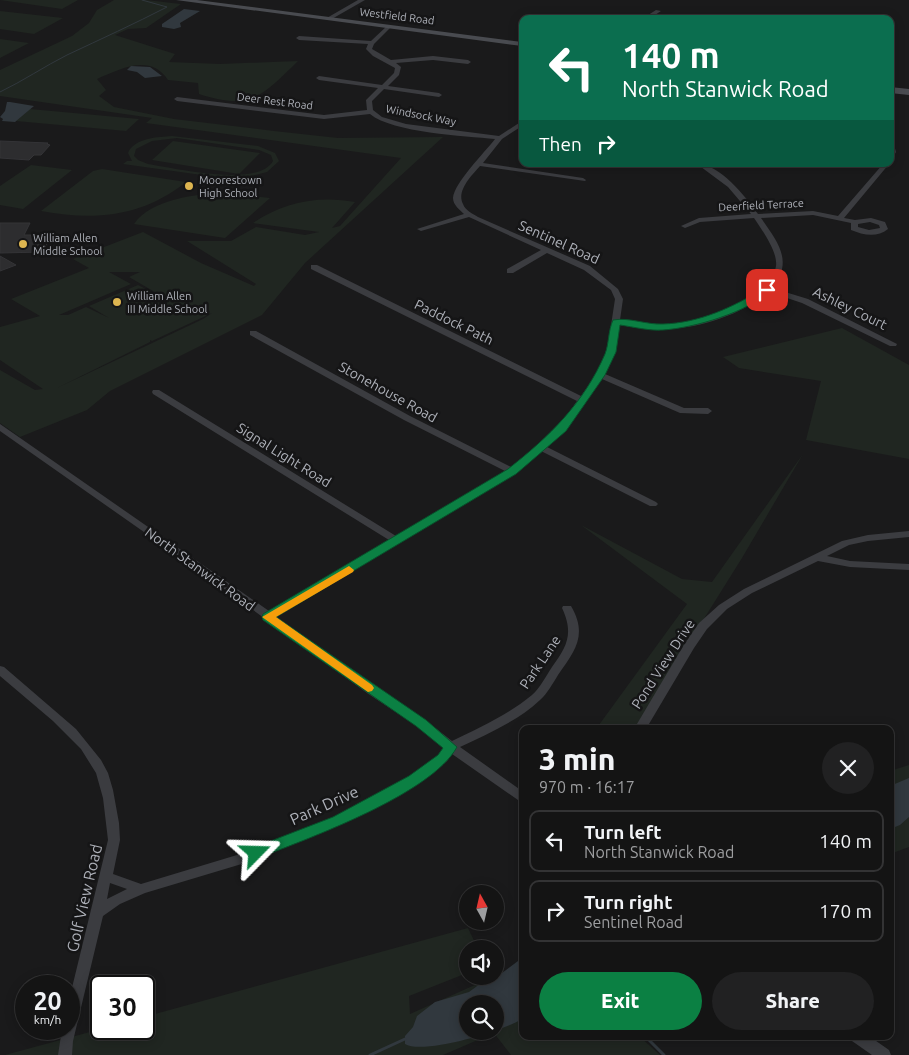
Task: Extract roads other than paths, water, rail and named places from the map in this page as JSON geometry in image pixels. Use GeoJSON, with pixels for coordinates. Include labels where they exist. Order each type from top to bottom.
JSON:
{"type":"FeatureCollection","features":[{"type":"Feature","properties":{"kind":"street","name":"Westfield Road"},"geometry":{"type":"LineString","coordinates":[[180,0],[519,44]]}},
{"type":"Feature","properties":{"kind":"street"},"geometry":{"type":"LineString","coordinates":[[328,19],[362,0]]}},
{"type":"Feature","properties":{"kind":"street"},"geometry":{"type":"LineString","coordinates":[[652,15],[658,11]]}},
{"type":"Feature","properties":{"kind":"street"},"geometry":{"type":"LineString","coordinates":[[388,27],[372,43],[370,49],[372,53],[392,62],[433,58],[468,62]]}},
{"type":"Feature","properties":{"kind":"street"},"geometry":{"type":"LineString","coordinates":[[299,38],[372,43]]}},
{"type":"Feature","properties":{"kind":"street","name":"Windsock Way"},"geometry":{"type":"LineString","coordinates":[[392,62],[398,68],[397,74],[368,100],[371,112],[392,122],[500,138]]}},
{"type":"Feature","properties":{"kind":"street"},"geometry":{"type":"LineString","coordinates":[[319,78],[438,95]]}},
{"type":"Feature","properties":{"kind":"street"},"geometry":{"type":"LineString","coordinates":[[894,90],[909,92]]}},
{"type":"Feature","properties":{"kind":"street","name":"Deer Rest Road"},"geometry":{"type":"LineString","coordinates":[[177,99],[324,117],[371,112]]}},
{"type":"Feature","properties":{"kind":"street"},"geometry":{"type":"LineString","coordinates":[[469,215],[460,207],[456,198],[463,182],[500,138],[519,125]]}},
{"type":"Feature","properties":{"kind":"street"},"geometry":{"type":"LineString","coordinates":[[479,164],[583,180]]}},
{"type":"Feature","properties":{"kind":"street"},"geometry":{"type":"LineString","coordinates":[[616,322],[662,327],[681,325],[740,307],[767,290],[777,276],[779,259],[775,247],[754,215],[732,188],[704,167]]}},
{"type":"Feature","properties":{"kind":"street"},"geometry":{"type":"LineString","coordinates":[[840,218],[883,167]]}},
{"type":"Feature","properties":{"kind":"street","name":"Deerfield Terrace"},"geometry":{"type":"LineString","coordinates":[[685,226],[699,220],[796,213],[840,218],[855,222]]}},
{"type":"Feature","properties":{"kind":"street"},"geometry":{"type":"LineString","coordinates":[[421,229],[469,215]]}},
{"type":"Feature","properties":{"kind":"street","name":"Sentinel Road"},"geometry":{"type":"LineString","coordinates":[[268,617],[512,471],[542,448],[562,429],[600,375],[611,352],[616,322],[618,299],[610,283],[587,268],[469,215]]}},
{"type":"Feature","properties":{"kind":"street"},"geometry":{"type":"LineString","coordinates":[[510,270],[547,250]]}},
{"type":"Feature","properties":{"kind":"street","name":"Paddock Path"},"geometry":{"type":"LineString","coordinates":[[314,268],[583,400]]}},
{"type":"Feature","properties":{"kind":"street","name":"Ashley Court"},"geometry":{"type":"LineString","coordinates":[[767,290],[805,301],[893,344]]}},
{"type":"Feature","properties":{"kind":"street","name":"Stonehouse Road"},"geometry":{"type":"LineString","coordinates":[[252,333],[407,418],[512,471]]}},
{"type":"Feature","properties":{"kind":"street"},"geometry":{"type":"LineString","coordinates":[[600,375],[683,410],[708,411]]}},
{"type":"Feature","properties":{"kind":"street","name":"Signal Light Road"},"geometry":{"type":"LineString","coordinates":[[156,392],[397,541]]}},
{"type":"Feature","properties":{"kind":"street","name":"North Stanwick Road"},"geometry":{"type":"LineString","coordinates":[[0,427],[421,723],[451,747],[519,795]]}},
{"type":"Feature","properties":{"kind":"street"},"geometry":{"type":"LineString","coordinates":[[542,448],[653,504]]}},
{"type":"Feature","properties":{"kind":"street","name":"Pond View Drive"},"geometry":{"type":"LineString","coordinates":[[642,725],[689,646],[703,626],[723,607],[748,591],[846,544],[868,538],[909,534]]}},
{"type":"Feature","properties":{"kind":"street"},"geometry":{"type":"LineString","coordinates":[[816,557],[850,564],[909,568]]}},
{"type":"Feature","properties":{"kind":"street","name":"Park Lane"},"geometry":{"type":"LineString","coordinates":[[451,747],[506,719],[537,698],[570,650],[574,638],[573,620],[567,608]]}},
{"type":"Feature","properties":{"kind":"street","name":"Golf View Road"},"geometry":{"type":"LineString","coordinates":[[0,670],[83,744],[102,771],[113,813],[114,840],[107,877],[66,1040],[66,1055]]}},
{"type":"Feature","properties":{"kind":"street","name":"Park Drive"},"geometry":{"type":"LineString","coordinates":[[98,912],[115,900],[141,889],[240,859],[338,820],[414,780],[443,758],[451,747]]}},
{"type":"Feature","properties":{"kind":"street"},"geometry":{"type":"LineString","coordinates":[[107,877],[141,889]]}},
{"type":"Feature","properties":{"kind":"street"},"geometry":{"type":"LineString","coordinates":[[863,1040],[884,1055]]}},
{"type":"Feature","properties":{"kind":"waterway"},"geometry":{"type":"LineString","coordinates":[[0,92],[67,55],[167,7],[142,0]]}},
{"type":"Feature","properties":{"kind":"waterway"},"geometry":{"type":"LineString","coordinates":[[370,1055],[405,1039]]}},
{"type":"Feature","properties":{"kind":"waterway"},"geometry":{"type":"LineString","coordinates":[[649,1040],[664,1055]]}},
{"type":"Feature","properties":{"kind":"place","name":"Moorestown High School"},"geometry":{"type":"Point","coordinates":[189,186]}},
{"type":"Feature","properties":{"kind":"place","name":"William Allen Middle School"},"geometry":{"type":"Point","coordinates":[23,244]}},
{"type":"Feature","properties":{"kind":"place","name":"William Allen III Middle School"},"geometry":{"type":"Point","coordinates":[117,302]}}]}
